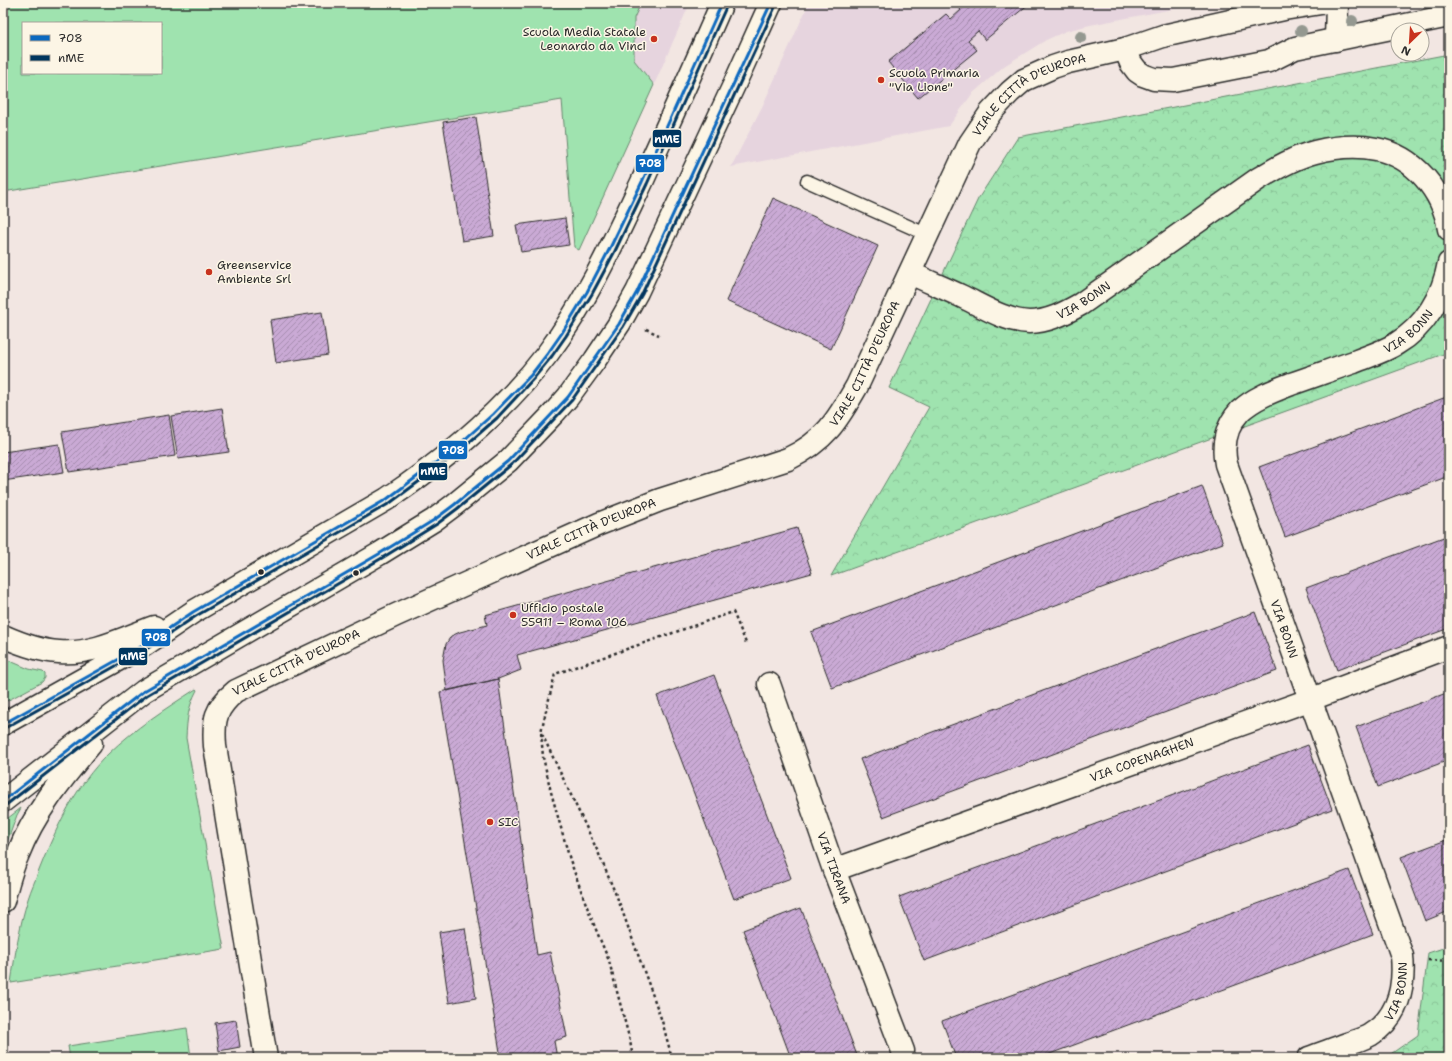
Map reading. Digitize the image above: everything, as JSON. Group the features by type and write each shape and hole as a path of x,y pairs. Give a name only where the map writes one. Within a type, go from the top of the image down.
{"street":[{"path":"3,724 146,644 193,612 387,499 444,459 483,425 524,382 548,353 580,307 628,211 722,3"},
{"path":"3,801 144,691 379,554 434,520 508,461 544,424 568,397 595,360 619,324 637,292 734,86 771,3"},
{"name":"VIALE CITTÀ D'EUROPA","path":"266,1058 215,746 215,717 223,703 236,691 396,615 592,527 660,500 788,459 806,449 826,434 845,407 857,386 970,143 991,112 1024,80 1068,62 1125,49 1163,36 1284,9 1321,3"},
{"path":"1336,40 1337,3"},
{"path":"1125,49 1131,63 1137,71 1154,79 1173,80 1268,61 1295,48 1449,16"},
{"name":"VIA BONN","path":"910,273 1002,315 1020,321 1029,322 1045,320 1081,304 1248,186 1274,170 1306,154 1337,148 1356,147 1376,149 1394,154 1410,164 1425,177 1439,196 1444,207 1449,229"},
{"name":"VIA BONN","path":"1309,1058 1360,1040 1379,1028 1397,1004 1402,986 1402,956 1309,700 1226,464 1224,450 1226,435 1235,417 1249,404 1271,392 1397,344 1424,320 1438,298 1446,277 1449,263"},
{"path":"3,636 48,651 67,653 109,644 193,612"},
{"name":"VIA COPENAGHEN","path":"834,870 1309,700 1449,647"},
{"name":"VIA TIRANA","path":"769,684 834,870 903,1051"},
{"path":"3,901 17,854 33,824 57,786 121,708"}],"lane":[{"path":"807,181 928,235"}],"path":[{"path":"645,329 659,335"},
{"path":"633,1058 609,961 570,860 543,757 541,732 555,674 733,612 746,643"},
{"path":"541,732 598,852 619,902 662,1021 672,1058"},
{"path":"943,1053 944,1058"}],"shaded area":[{"name":"Scuola Media Statale Leonardo da Vinci","path":"641,3 690,3 654,85 634,60 634,18"},
{"name":"Scuola Primaria \"Via Lione\"","path":"809,3 1205,3 1090,25 1066,31 1046,40 1004,66 972,94 949,126 731,167 762,107"}],"green space":[{"path":"3,3 641,3 634,18 634,60 654,85 579,250 574,247 562,100 3,192"},
{"path":"1449,54 1449,352 831,576 929,407 889,388 978,199 1018,137 1407,62 1430,62 1430,58"},
{"path":"3,658 29,669 43,672 45,674 45,678 42,682 3,703"},
{"path":"196,689 197,690 188,713 186,738 224,949 11,983 20,930 29,895 60,823 77,793 97,766 118,745 150,719"},
{"path":"21,808 17,815 3,853 3,822"},
{"path":"1449,946 1449,1058 1385,1058 1418,1035 1428,953"},
{"path":"187,1028 191,1057 70,1058 68,1046"}],"building":[{"path":"958,3 1030,3 985,40 978,31 968,40 977,50 918,98 888,62 946,14 951,19 961,10 956,5"},
{"path":"476,117 494,236 462,241 443,122"},
{"path":"773,198 878,246 831,349 726,301"},
{"path":"565,218 569,245 521,252 516,225"},
{"path":"322,312 328,355 276,363 270,320"},
{"path":"1449,396 1449,476 1285,537 1259,467"},
{"path":"222,408 229,452 178,459 171,416"},
{"path":"169,415 175,456 69,472 62,432"},
{"path":"59,444 64,472 3,481 3,452"},
{"path":"1202,486 1223,543 832,688 811,632"},
{"path":"797,528 812,573 517,655 521,670 498,679 447,691 443,660 446,644 451,636 487,625 485,615"},
{"path":"1449,535 1449,628 1337,670 1306,588"},
{"path":"1255,612 1277,671 883,817 860,759"},
{"path":"714,675 791,878 734,899 657,696"},
{"name":"SIC","path":"498,679 537,955 550,952 567,1037 554,1041 557,1058 501,1058 440,692"},
{"path":"1449,692 1449,760 1378,787 1356,727"},
{"path":"1308,745 1332,809 924,961 899,897"},
{"path":"1449,839 1449,911 1425,921 1401,857"},
{"path":"1349,870 1373,934 1039,1058 956,1058 942,1021"},
{"path":"801,908 858,1058 791,1058 743,930"},
{"path":"465,928 476,998 449,1003 439,932"},
{"path":"236,1020 240,1047 219,1051 215,1023"}],"transit line":[{"name":"708","path":"3,724 146,644 193,612 387,499 453,450 493,414 531,375 548,353 587,292 642,182 722,3"},
{"name":"708","path":"3,801 144,691 379,554 434,520 508,461 568,397 619,324 637,292 771,3"},
{"name":"nME","path":"5,728 148,648 196,616 390,503 456,454 497,418 552,356 592,294 615,251 647,184 727,5"},
{"name":"nME","path":"6,805 147,695 382,558 437,524 512,464 572,400 623,327 642,294 776,5"}],"place":[{"name":"Scuola Media Statale Leonardo da Vinci","path":"654,39"},
{"name":"Scuola Primaria \"Via Lione\"","path":"881,80"},
{"name":"Greenservice Ambiente Srl","path":"209,272"},
{"name":"Ufficio postale 55911 – Roma 106","path":"513,615"},
{"name":"SIC","path":"490,822"}]}
